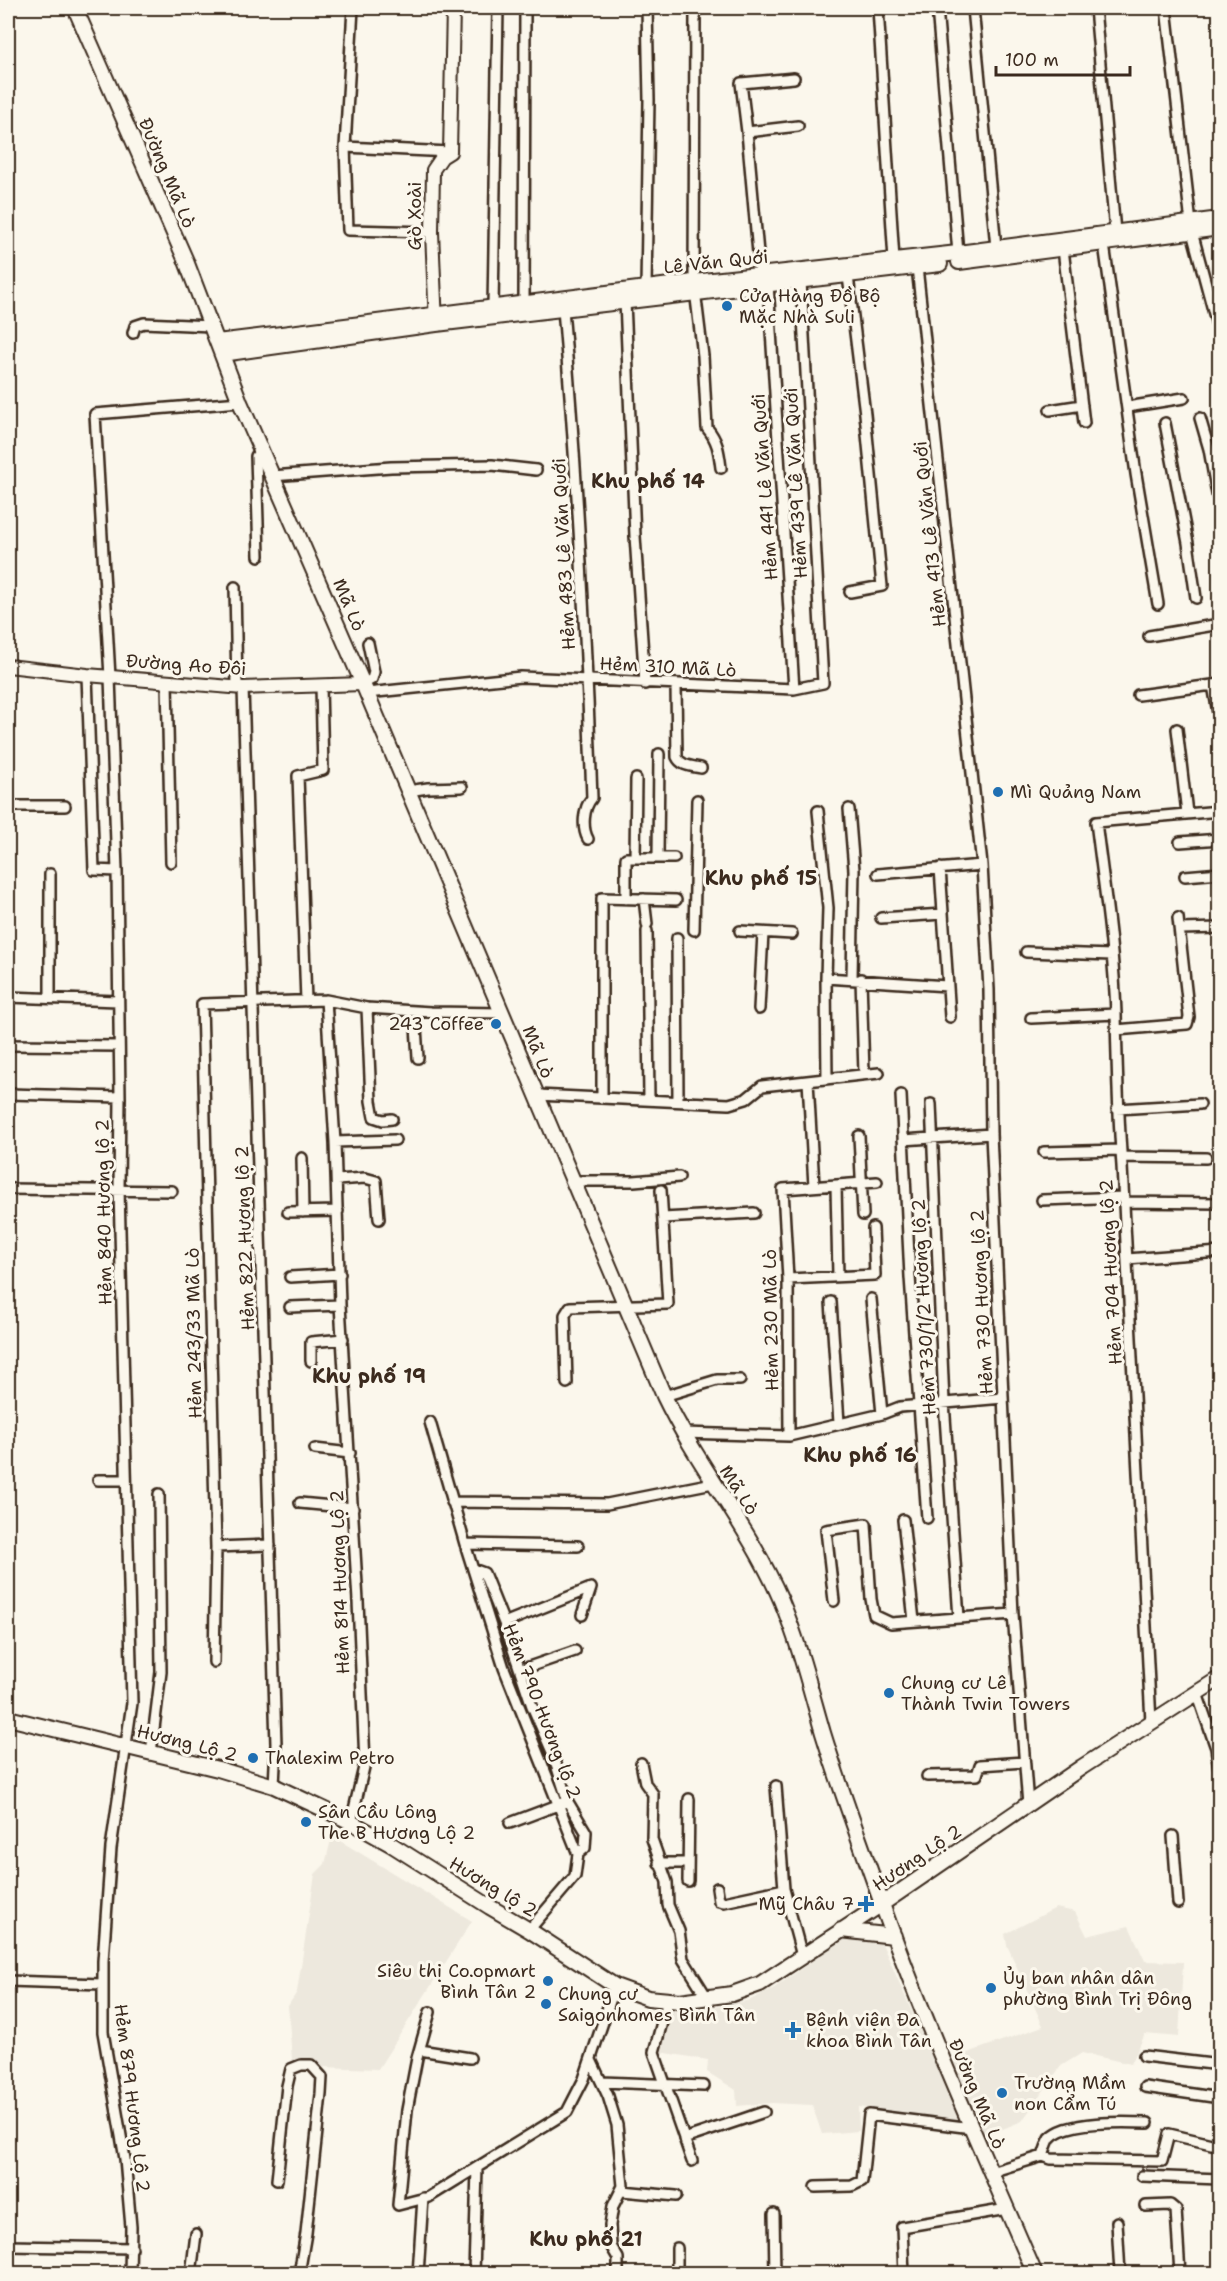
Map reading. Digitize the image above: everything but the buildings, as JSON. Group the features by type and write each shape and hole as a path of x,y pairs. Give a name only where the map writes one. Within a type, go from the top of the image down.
{"main road":[{"name":"Đường Mã Lò","path":"75,8 186,261 220,348"},
{"name":"Lê Văn Quới","path":"220,348 436,319 563,309 625,301 695,287 826,273 894,260 958,253 1063,249 1104,244 1220,219"},
{"name":"Lê Văn Quới","path":"764,279 801,281 826,273 848,276 917,267 1115,232 1191,227 1220,228"},
{"name":"Lê Văn Quới","path":"436,319 493,307 646,288 695,287"},
{"name":"Mã Lò","path":"220,348 240,402 365,688 664,1396 682,1433 759,1554 781,1600 810,1684 831,1757"},
{"name":"Hương Lộ 2","path":"615,1986 648,1998 668,2000 708,1999 732,1994 760,1984 1220,1678"},
{"name":"Hương Lộ 2","path":"8,1718 218,1769 274,1786 351,1822"},
{"name":"Đường Mã Lò","path":"831,1757 894,1936 1035,2274"},
{"name":"Hương lộ 2","path":"351,1822 529,1930 615,1986"},
{"path":"841,1930 894,1936"}],"street":[{"path":"353,8 345,147 348,230 432,232"},
{"path":"345,147 450,152 453,8"},
{"path":"493,307 498,8"},
{"path":"524,304 525,8"},
{"path":"646,288 649,100 647,8"},
{"path":"694,8 695,287 703,356 707,428 715,437 719,448 721,468"},
{"path":"878,8 894,260"},
{"path":"937,8 958,253"},
{"path":"973,8 996,252"},
{"path":"1095,8 1115,232"},
{"path":"1166,8 1191,227 1220,336"},
{"name":"Hẻm 441 Lê Văn Quới","path":"794,78 741,83 764,279 794,689"},
{"path":"747,132 798,126"},
{"name":"Gò Xoài","path":"436,319 432,232 433,171 442,157 450,152"},
{"path":"1104,244 1126,407 1158,604"},
{"path":"1063,249 1084,423"},
{"name":"Hẻm 413 Lê Văn Quới","path":"917,267 976,797"},
{"path":"848,276 865,414 882,586 850,592"},
{"name":"Hẻm 439 Lê Văn Quới","path":"801,281 823,683"},
{"path":"625,301 635,536 645,684"},
{"name":"Hẻm 483 Lê Văn Quới","path":"563,309 573,425 587,680 592,798 587,804 585,816 584,827 588,840"},
{"path":"133,333 135,326 144,323 211,326"},
{"path":"1126,407 1184,398"},
{"name":"Hẻm 840 Hương lộ 2","path":"127,1747 132,1702 118,1190 120,1097 117,871 110,676 95,414 240,402"},
{"path":"1050,410 1082,405"},
{"path":"1200,418 1209,449 1220,511"},
{"path":"1165,423 1196,598"},
{"path":"259,556 256,456 261,449"},
{"path":"272,476 391,467 492,465 536,470"},
{"name":"Hẻm 822 Hương lộ 2","path":"235,587 252,1003 270,1545 276,1744 274,1786"},
{"path":"1149,636 1220,624"},
{"path":"365,688 374,672 368,643"},
{"name":"Đường Ao Đôi","path":"8,666 240,688 321,686 365,688"},
{"path":"87,675 94,870 117,871"},
{"name":"Hẻm 310 Mã Lò","path":"365,688 521,677 794,689 823,683"},
{"path":"167,681 171,862"},
{"path":"676,685 676,757 685,765 700,768"},
{"path":"1138,695 1216,685 1220,724"},
{"path":"306,1001 298,776 323,770 321,686"},
{"path":"1177,729 1187,813 1220,811"},
{"path":"658,858 659,754"},
{"path":"635,858 636,779"},
{"path":"408,791 462,787"},
{"name":"Hẻm 730 Hương lộ 2","path":"976,797 989,990 991,1134 1013,1614 1028,1804"},
{"path":"694,930 697,800"},
{"path":"8,806 65,806"},
{"path":"849,809 854,870 856,979 864,1073"},
{"path":"818,811 828,908 827,1079"},
{"name":"Hẻm 704 Hương lộ 2","path":"1151,1722 1124,1199 1117,1109 1116,1014 1112,955 1096,822 1187,813"},
{"path":"1180,842 1220,839"},
{"path":"626,899 626,858 674,858"},
{"path":"878,874 982,865"},
{"path":"940,868 950,1017"},
{"path":"1185,876 1220,873"},
{"path":"50,874 50,998"},
{"path":"602,1097 602,898 676,900"},
{"path":"644,899 647,927 649,1100"},
{"path":"881,918 943,914"},
{"path":"1116,1030 1187,1024 1190,1017 1178,918"},
{"path":"1180,929 1220,928"},
{"path":"740,931 792,934"},
{"path":"759,1010 762,933"},
{"path":"677,938 678,1101"},
{"path":"1026,952 1112,955"},
{"path":"826,978 947,986"},
{"path":"8,997 118,1001"},
{"path":"252,1003 326,1000 368,1008 503,1013"},
{"name":"Hẻm 814 Hương Lộ 2","path":"326,1000 365,1763 351,1822"},
{"name":"Hẻm 243/33 Mã Lò","path":"214,1662 216,1547 202,1004 252,1003"},
{"path":"368,1008 371,1101 374,1117 383,1120 392,1119"},
{"path":"415,1011 418,1058"},
{"path":"1031,1018 1116,1014"},
{"path":"8,1045 119,1046"},
{"path":"537,1095 729,1104 746,1099 762,1086 879,1073"},
{"path":"808,1081 814,1186"},
{"path":"8,1094 120,1097"},
{"path":"901,1095 910,1277 927,1518"},
{"name":"Hẻm 730/1/2 Hương lộ 2","path":"931,1104 944,1402 959,1618"},
{"path":"1117,1109 1200,1104"},
{"path":"903,1140 991,1134"},
{"path":"859,1136 863,1215"},
{"path":"335,1142 395,1140"},
{"path":"1044,1152 1121,1153 1206,1158"},
{"path":"302,1158 303,1212"},
{"path":"572,1181 634,1181 679,1177"},
{"path":"337,1180 365,1178 376,1181 379,1219"},
{"name":"Hẻm 230 Mã Lò","path":"789,1436 788,1279 783,1189 877,1182"},
{"path":"836,1186 838,1276"},
{"path":"8,1188 172,1191"},
{"path":"567,1383 565,1315 570,1307 668,1304 661,1190"},
{"path":"1042,1200 1124,1199 1217,1203"},
{"path":"288,1212 338,1211"},
{"path":"663,1218 754,1213"},
{"path":"788,1279 875,1275 873,1228"},
{"path":"1127,1259 1220,1252"},
{"path":"290,1277 340,1274"},
{"path":"871,1299 882,1414"},
{"path":"831,1302 839,1423"},
{"path":"290,1307 340,1305"},
{"path":"311,1361 311,1342 343,1339"},
{"path":"664,1396 717,1380 740,1380"},
{"path":"682,1433 789,1436 882,1414 900,1407 1004,1398"},
{"name":"Hẻm 790 Hương lộ 2","path":"430,1422 452,1502 504,1668 564,1803 578,1854"},
{"path":"315,1449 350,1453"},
{"path":"98,1480 126,1479"},
{"path":"452,1502 607,1504 713,1483"},
{"path":"151,1754 161,1672 159,1494"},
{"path":"300,1503 353,1508"},
{"path":"903,1520 914,1621"},
{"path":"834,1601 826,1530 866,1524 874,1615 891,1623 1013,1614"},
{"path":"465,1544 578,1546"},
{"path":"216,1547 270,1545"},
{"path":"473,1569 484,1573 504,1623 532,1706 552,1752 564,1803 586,1832 585,1848 578,1854 575,1876 529,1930"},
{"path":"504,1623 591,1588 582,1615"},
{"path":"520,1670 575,1651"},
{"path":"1197,1693 1216,1748 1220,1776"},
{"name":"Hẻm 879 Hương Lộ 2","path":"127,1747 111,1848 102,1984 103,2032 125,2159 132,2248 130,2274"},
{"path":"927,1776 977,1775 980,1765 1024,1762"},
{"path":"641,1763 645,1783 653,1794 652,1839 667,1882 668,1905 679,1931 683,1959 708,1999"},
{"path":"776,1786 784,1888 802,1956"},
{"path":"688,1881 689,1799"},
{"path":"510,1823 564,1803"},
{"path":"1173,1836 1178,1903"},
{"path":"659,1863 688,1863"},
{"path":"717,1888 718,1901 724,1902 784,1888"},
{"path":"8,1981 102,1984"},
{"path":"430,2012 407,2110 398,2205 423,2198 477,2168 567,2112 584,2079 615,1986"},
{"path":"668,2000 654,2052 692,2160"},
{"path":"1145,2087 1219,2098 1220,2047"},
{"path":"420,2050 471,2058"},
{"path":"1144,2056 1219,2065"},
{"path":"591,2060 602,2082 617,2125 622,2191 613,2206 610,2225 611,2246 618,2258 618,2274"},
{"path":"277,2180 287,2086 291,2069 301,2065 311,2065 322,2077 306,2232 299,2274"},
{"path":"602,2082 704,2086"},
{"path":"684,2139 764,2112"},
{"path":"815,2187 852,2186 864,2179 869,2115 972,2127"},
{"path":"1043,2156 1049,2139 1065,2128 1124,2122 1148,2123"},
{"path":"1163,2176 1162,2161 1169,2134 1220,2146"},
{"path":"991,2172 1043,2156 1051,2159 1162,2161"},
{"path":"474,2274 477,2168"},
{"path":"1142,2176 1220,2179"},
{"path":"622,2191 676,2196"},
{"path":"418,2274 423,2198"},
{"path":"1146,2206 1170,2205 1176,2210 1180,2274"},
{"path":"904,2274 902,2227 1007,2209"},
{"path":"774,2214 775,2274"},
{"path":"1117,2222 1120,2274"},
{"path":"191,2274 196,2234"},
{"path":"8,2246 132,2248"},
{"path":"677,2248 677,2274"}],"shaded area":[{"path":"332,1836 472,1921 378,2069 321,2067 319,2062 292,2060 288,2006 297,1992 315,1874 325,1864"},
{"path":"1056,1908 1075,1912 1087,1936 1129,1926 1145,1961 1183,1962 1179,2037 1145,2034 1131,2064 1082,2053 1061,2066 1022,2121 981,2138 948,2060 1043,2026 1007,1945 1005,1934"},
{"name":"Bệnh viện Đa khoa Bình Tân","path":"848,1936 880,1939 960,2121 858,2107 859,2131 822,2134 812,2105 772,2103 737,2106 736,2090 707,2072 708,2060 660,2052 672,2008 697,2009 750,2000 774,1988"}],"place":[{"name":"Cửa Hàng Đồ Bộ Mặc Nhà Suli","path":"727,306"},
{"name":"Mì Quảng Nam","path":"998,792"},
{"name":"243 Coffee","path":"496,1024"},
{"name":"Chung cư Lê Thành Twin Towers","path":"889,1693"},
{"name":"Thalexim Petro","path":"253,1758"},
{"name":"Sân Cầu Lông The B Hương Lộ 2","path":"306,1822"},
{"name":"Mỹ Châu 7","path":"866,1904"},
{"name":"Siêu thị Co.opmart Bình Tân 2","path":"548,1981"},
{"name":"Ủy ban nhân dân phường Bình Trị Đông","path":"991,1988"},
{"name":"Chung cư Saigonhomes Bình Tân","path":"546,2004"},
{"name":"Bệnh viện Đa khoa Bình Tân","path":"793,2030"},
{"name":"Trường Mầm non Cẩm Tú","path":"1002,2093"}],"district":[{"name":"Khu phố 14","path":"648,481"},
{"name":"Khu phố 15","path":"761,878"},
{"name":"Khu phố 19","path":"369,1376"},
{"name":"Khu phố 16","path":"860,1455"},
{"name":"Khu phố 21","path":"586,2239"}]}
